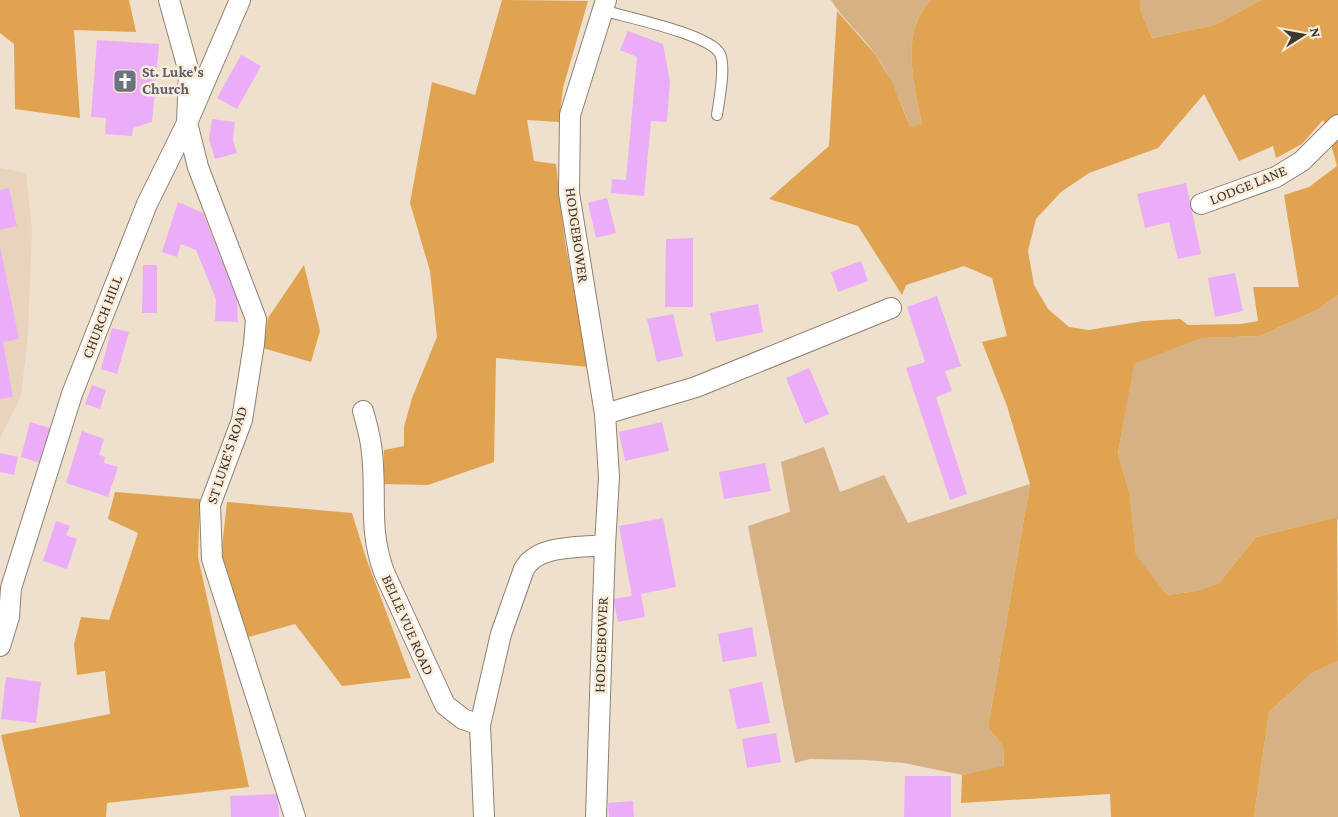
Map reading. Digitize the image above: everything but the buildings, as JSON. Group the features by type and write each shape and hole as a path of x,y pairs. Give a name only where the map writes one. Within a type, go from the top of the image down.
{"street":[{"path":"169,0 189,72 187,123"},
{"name":"CHURCH HILL","path":"0,646 8,617 12,588 72,394 147,204 187,123 240,0"},
{"name":"HODGEBOWER","path":"596,817 604,545 609,477 605,414 569,193 570,115 604,5"},
{"name":"ST LUKE'S ROAD","path":"187,123 198,167 256,319 242,420 210,505 212,559 295,817"},
{"name":"LODGE LANE","path":"1201,204 1276,177 1302,161 1338,125"},
{"path":"605,414 696,387 891,308"},
{"name":"BELLE VUE ROAD","path":"363,411 372,453 373,532 376,551 445,705 463,719 480,725"},
{"path":"484,817 480,725 501,634 520,578 528,561 547,552 604,545"}],"lane":[{"path":"604,5 697,37 716,48 721,55 722,68 717,115"}],"shaded area":[{"path":"0,0 129,0 136,32 74,30 80,118 15,109 14,44 0,33"},
{"path":"502,0 588,1 563,88 559,122 527,120 534,161 556,164 565,242 589,367 496,358 494,462 428,485 383,484 384,450 404,446 404,427 412,398 437,337 430,271 410,203 432,82 475,95"},
{"path":"831,0 931,0 921,13 915,27 912,43 913,76 922,124 910,128 886,71 870,47"},
{"path":"931,0 1140,0 1140,9 1152,38 1215,25 1261,0 1338,0 1338,116 1326,127 1323,120 1302,144 1276,158 1273,146 1239,161 1204,94 1158,148 1089,173 1061,192 1036,219 1028,251 1034,285 1048,309 1069,327 1089,330 1144,321 1180,319 1188,325 1241,324 1258,321 1253,287 1299,287 1284,195 1309,187 1337,166 1330,141 1338,135 1338,295 1319,309 1260,336 1202,338 1134,364 1118,453 1130,496 1136,555 1167,595 1196,591 1219,583 1256,537 1337,517 1338,661 1312,673 1269,712 1254,817 1111,817 1110,794 961,803 962,775 1004,766 1003,746 988,727 1030,484 1007,406 982,342 1007,336 992,278 964,266 906,285 902,295 858,226 769,199 829,146 837,11 875,54 893,84 910,127 922,124 913,76 912,43 915,27 921,13"},
{"path":"1140,0 1261,0 1215,25 1152,38 1140,9"},
{"path":"0,168 26,173 32,230 28,334 21,396 0,438"},
{"path":"304,265 320,331 311,362 263,348 268,318"},
{"path":"1338,295 1338,521 1337,517 1256,537 1219,583 1196,591 1167,595 1136,556 1130,496 1118,454 1133,364 1202,338 1260,336 1319,309"},
{"path":"824,447 840,492 884,475 908,523 1030,484 988,727 1003,746 1004,767 962,775 904,763 865,760 810,759 795,763 748,526 790,512 781,462"},
{"path":"115,492 200,499 198,557 249,787 107,803 106,817 20,817 1,735 110,714 105,671 77,675 74,644 81,617 109,620 138,533 108,519"},
{"path":"227,502 352,513 366,558 411,678 342,686 295,624 245,638 221,556"},
{"path":"1338,661 1338,817 1254,817 1269,712 1312,673"}],"place":[{"name":"St. Luke's Church","path":"125,81"}]}
